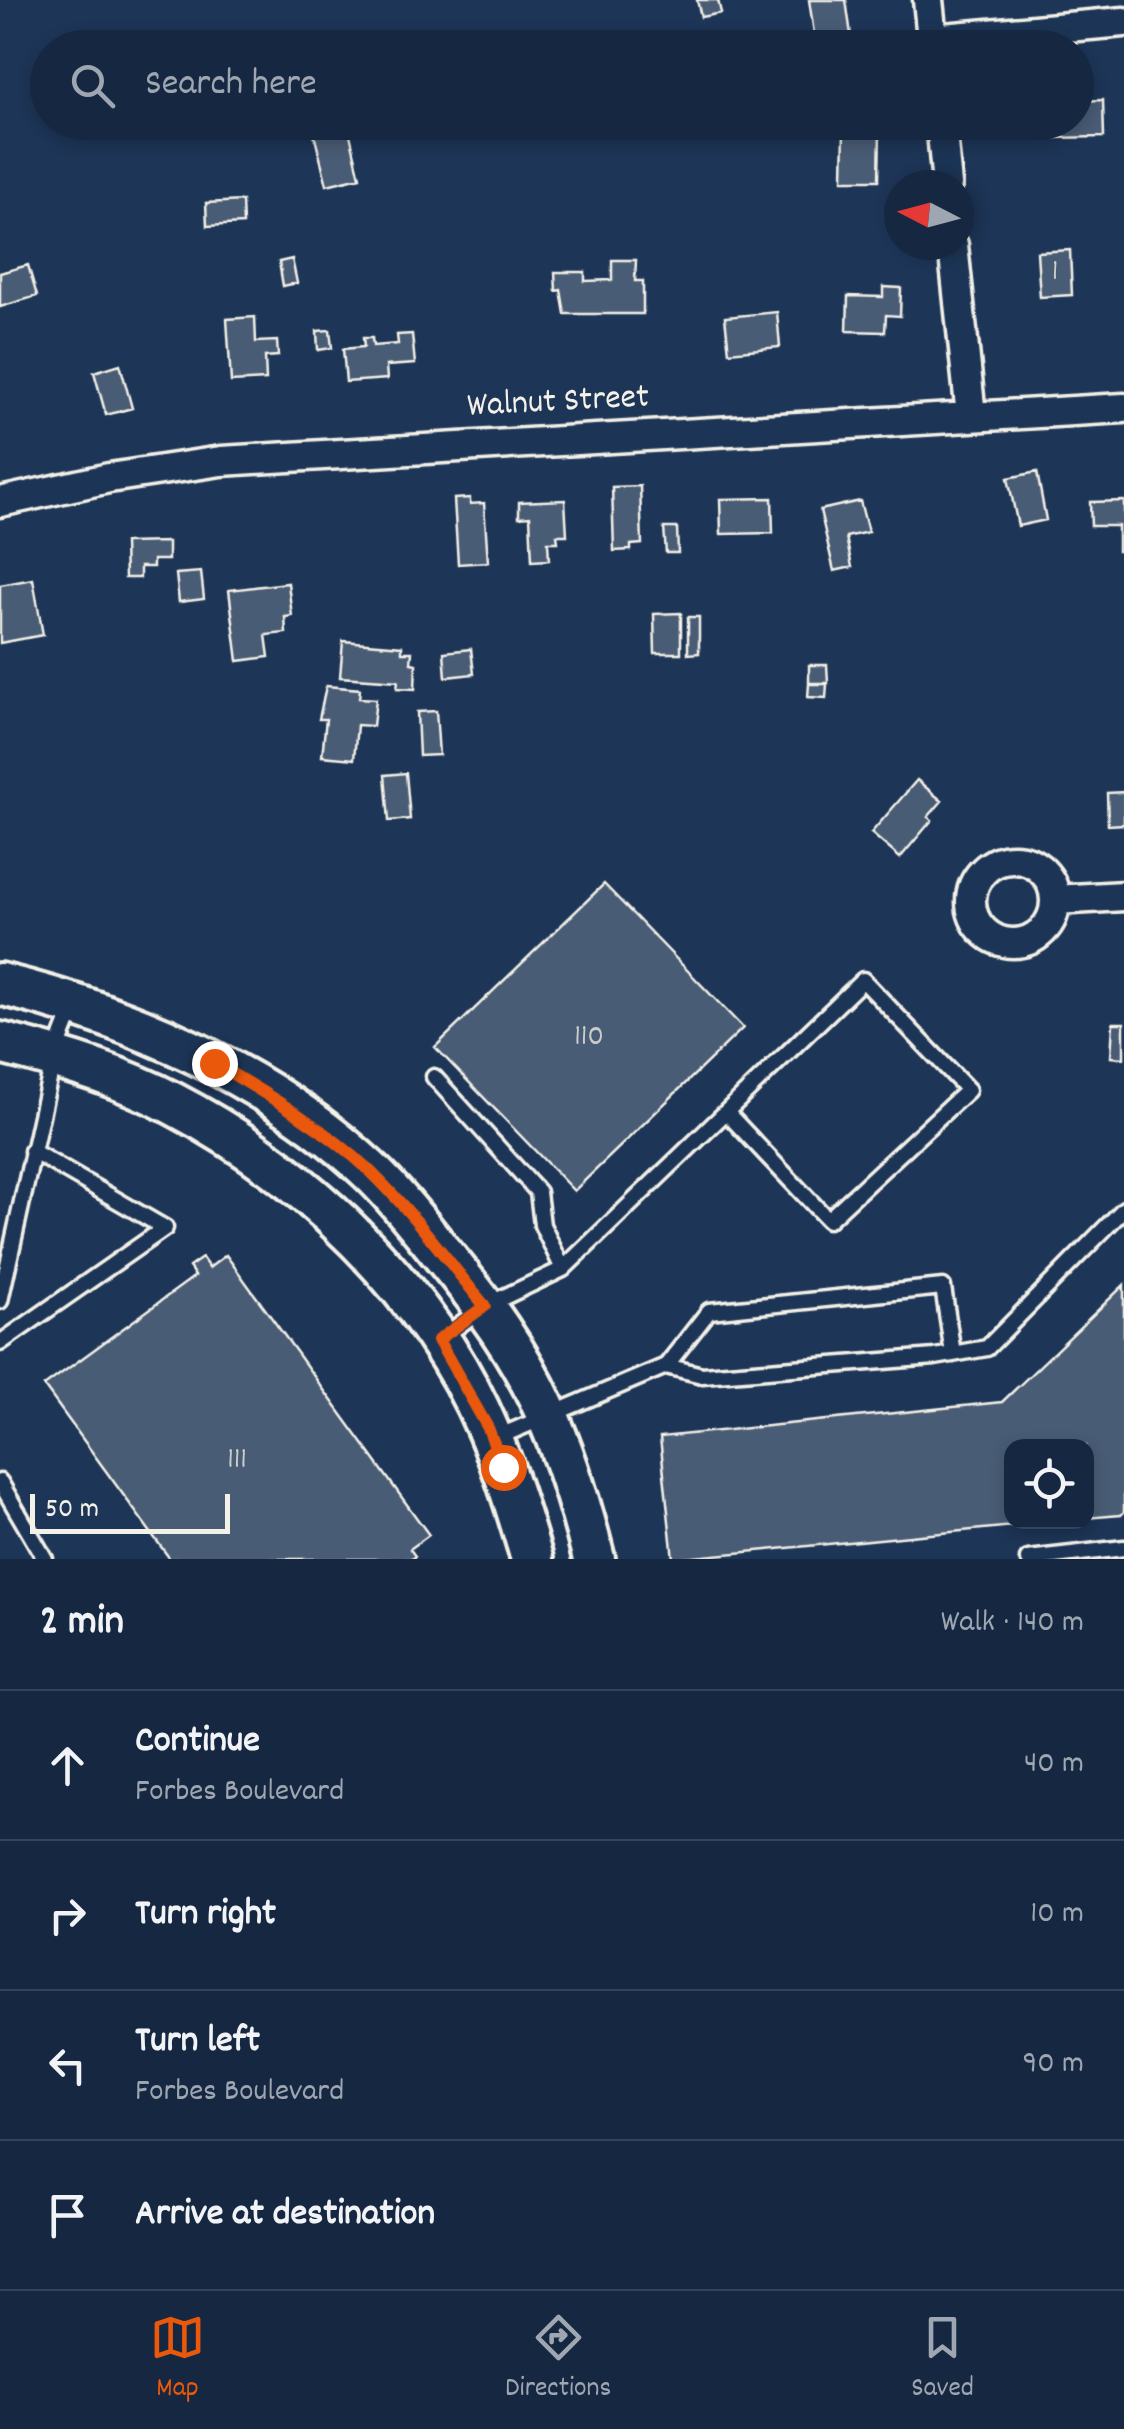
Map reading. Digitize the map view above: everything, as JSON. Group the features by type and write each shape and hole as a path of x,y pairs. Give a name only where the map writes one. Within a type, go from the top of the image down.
{"street":[{"path":"928,0 931,30"},
{"path":"1051,30 1124,22"},
{"path":"943,140 946,170"},
{"path":"955,260 971,416"},
{"name":"Walnut Street","path":"0,502 109,478 220,462 1124,408"},
{"path":"1055,900 1124,896"},
{"path":"0,984 132,1025 214,1063 344,1148 402,1204 485,1306 518,1358 566,1461 594,1559"},
{"path":"0,1043 54,1057 170,1102 284,1177 376,1260 438,1340 492,1439 532,1559"}],"lane":[{"path":"438,1340 485,1306 563,1269 863,980 968,1090 828,1220 727,1113"},
{"path":"0,1301 54,1057 74,1005"},
{"path":"434,1077 538,1192 542,1224 563,1269"},
{"path":"0,1343 165,1228 32,1151"},
{"path":"666,1366 702,1376 987,1348 1124,1208"},
{"path":"492,1439 666,1366 709,1311 944,1288 953,1354"},
{"path":"0,1482 45,1559"},
{"path":"1028,1559 1124,1548"}],"building":[{"path":"697,0 718,0 721,13 701,17"},
{"path":"809,0 846,0 850,30 814,30"},
{"path":"1094,100 1103,100 1104,137 1094,137"},
{"path":"316,140 351,140 360,177 327,185"},
{"path":"844,140 880,140 879,180 843,180"},
{"path":"242,201 243,224 207,226 206,203"},
{"path":"1070,250 1072,295 1040,297 1037,252"},
{"path":"292,259 297,283 283,286 279,262"},
{"path":"612,260 636,260 635,281 643,281 643,314 565,314 561,290 556,291 555,272 585,272 585,281 612,280"},
{"path":"28,265 37,296 0,307 0,273"},
{"path":"883,287 901,288 900,316 886,315 885,332 847,331 848,296 883,297"},
{"path":"777,312 780,347 729,352 725,317"},
{"path":"255,317 256,342 277,341 278,356 265,357 266,380 231,382 227,319"},
{"path":"330,330 332,348 318,350 317,331"},
{"path":"412,334 415,364 386,366 387,379 346,382 343,349 364,347 363,338 372,338 373,346 398,344 397,335"},
{"path":"120,364 132,408 106,415 94,372"},
{"path":"1037,472 1046,520 1018,526 1008,478"},
{"path":"640,486 642,544 631,545 631,550 614,551 612,487"},
{"path":"470,498 470,504 484,503 488,562 458,564 454,499"},
{"path":"772,498 773,533 721,534 720,499"},
{"path":"565,500 567,535 557,535 558,542 548,542 549,560 532,561 530,516 519,517 519,502"},
{"path":"860,501 868,532 846,537 852,567 834,571 820,510"},
{"path":"1124,501 1124,551 1118,551 1118,526 1091,526 1090,502"},
{"path":"664,528 677,528 678,553 666,553"},
{"path":"168,542 168,560 153,560 153,567 140,567 140,578 125,578 124,543"},
{"path":"201,572 204,599 179,602 176,574"},
{"path":"33,579 43,635 0,643 0,585"},
{"path":"288,583 292,616 285,617 286,633 266,635 269,657 238,661 229,590"},
{"path":"681,613 681,653 655,653 654,614"},
{"path":"688,617 699,617 699,653 688,654"},
{"path":"343,641 402,646 402,652 412,652 411,663 416,664 415,689 397,688 398,681 340,677"},
{"path":"471,649 474,674 446,677 444,652"},
{"path":"809,665 827,665 828,683 809,683"},
{"path":"809,684 827,684 826,698 808,697"},
{"path":"326,686 360,689 359,698 376,699 373,726 357,725 354,759 322,756 326,719 319,719"},
{"path":"436,711 439,755 419,756 417,712"},
{"path":"406,773 410,819 389,821 385,775"},
{"path":"917,780 942,801 928,817 932,820 900,858 871,833"},
{"path":"1124,792 1124,824 1108,825 1107,793"},
{"path":"604,884 743,1028 574,1191 435,1047"},
{"path":"1113,1023 1124,1023 1124,1058 1111,1057"},
{"path":"226,1255 429,1535 410,1549 415,1556 412,1559 170,1559 44,1386 195,1276 189,1267 202,1258 209,1268"},
{"path":"1124,1285 1121,1515 1094,1517 1094,1439 1004,1439 1004,1527 673,1559 660,1437 1002,1402"}],"route":[{"path":"214,1063 276,1100 370,1171 485,1306 438,1340 488,1428 503,1467"}]}
